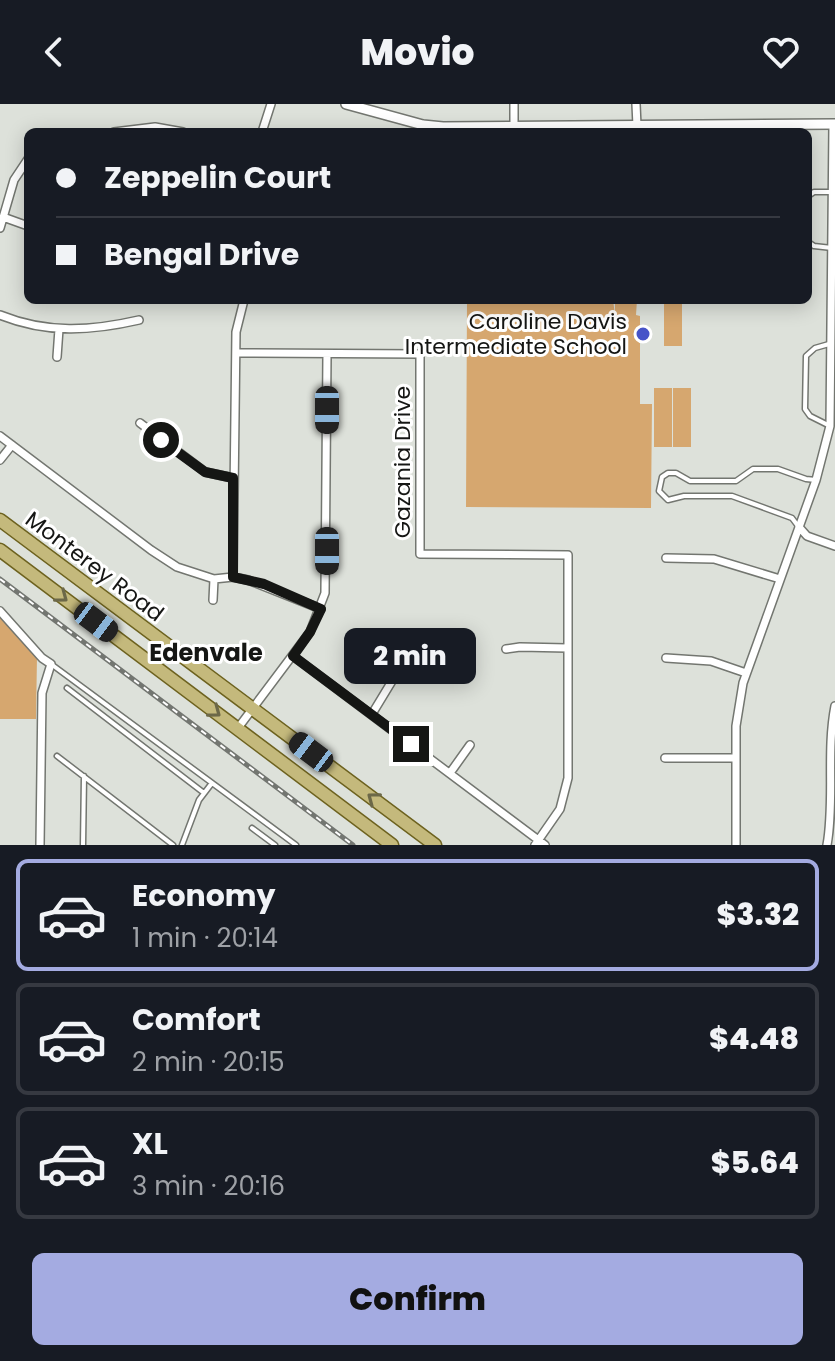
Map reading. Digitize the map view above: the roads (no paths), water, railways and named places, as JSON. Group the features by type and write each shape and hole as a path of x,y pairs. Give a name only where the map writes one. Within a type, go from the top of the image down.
{"main road":[{"name":"Monterey Road","path":"0,520 435,845"},
{"name":"Monterey Road","path":"0,550 392,845"}],"street":[{"path":"263,128 271,104"},
{"path":"346,104 422,128 676,128"},
{"path":"514,104 514,128"},
{"path":"636,104 637,126"},
{"path":"724,128 834,124 830,426 816,480 746,673 737,714 736,845"},
{"path":"0,228 14,180 24,165"},
{"path":"3,217 24,225"},
{"path":"233,577 236,332 243,304"},
{"path":"0,315 16,322 59,329 101,328 139,320"},
{"path":"57,357 59,329"},
{"name":"Gazania Drive","path":"236,353 420,354 420,554 568,555 568,778 560,809 540,843"},
{"path":"238,728 310,632 321,609 327,579 327,354"},
{"path":"140,423 205,472 233,478"},
{"path":"0,436 177,567 214,579 233,577 264,584 321,609"},
{"path":"0,460 12,445"},
{"path":"799,527 807,536 835,546"},
{"path":"666,558 714,559 780,579"},
{"path":"213,600 214,579"},
{"path":"0,611 51,664 42,693 40,845"},
{"path":"506,649 567,648"},
{"path":"372,714 409,653"},
{"path":"293,656 540,843"},
{"path":"666,658 711,661 746,673"},
{"path":"827,845 831,826 831,725 835,706"},
{"path":"450,773 470,745"},
{"path":"665,758 736,758"}],"lane":[{"path":"812,193 832,192"},
{"path":"812,245 832,248"},
{"path":"830,426 810,416 805,409 805,362 815,348 831,344"},
{"path":"799,527 792,518 732,496 684,496 668,500 659,491 659,483 668,473 676,473 690,481 736,481 753,469 778,469 816,480"},
{"path":"51,664 296,845"},
{"path":"67,688 204,793"},
{"path":"57,756 173,845"},
{"path":"83,845 84,776"},
{"path":"182,845 194,812 212,782"},
{"path":"252,828 275,845"}],"railway":[{"path":"0,579 353,845"}],"place":[{"name":"Caroline Davis Intermediate School","path":"643,334"}],"district":[{"name":"Edenvale","path":"206,653"}]}
